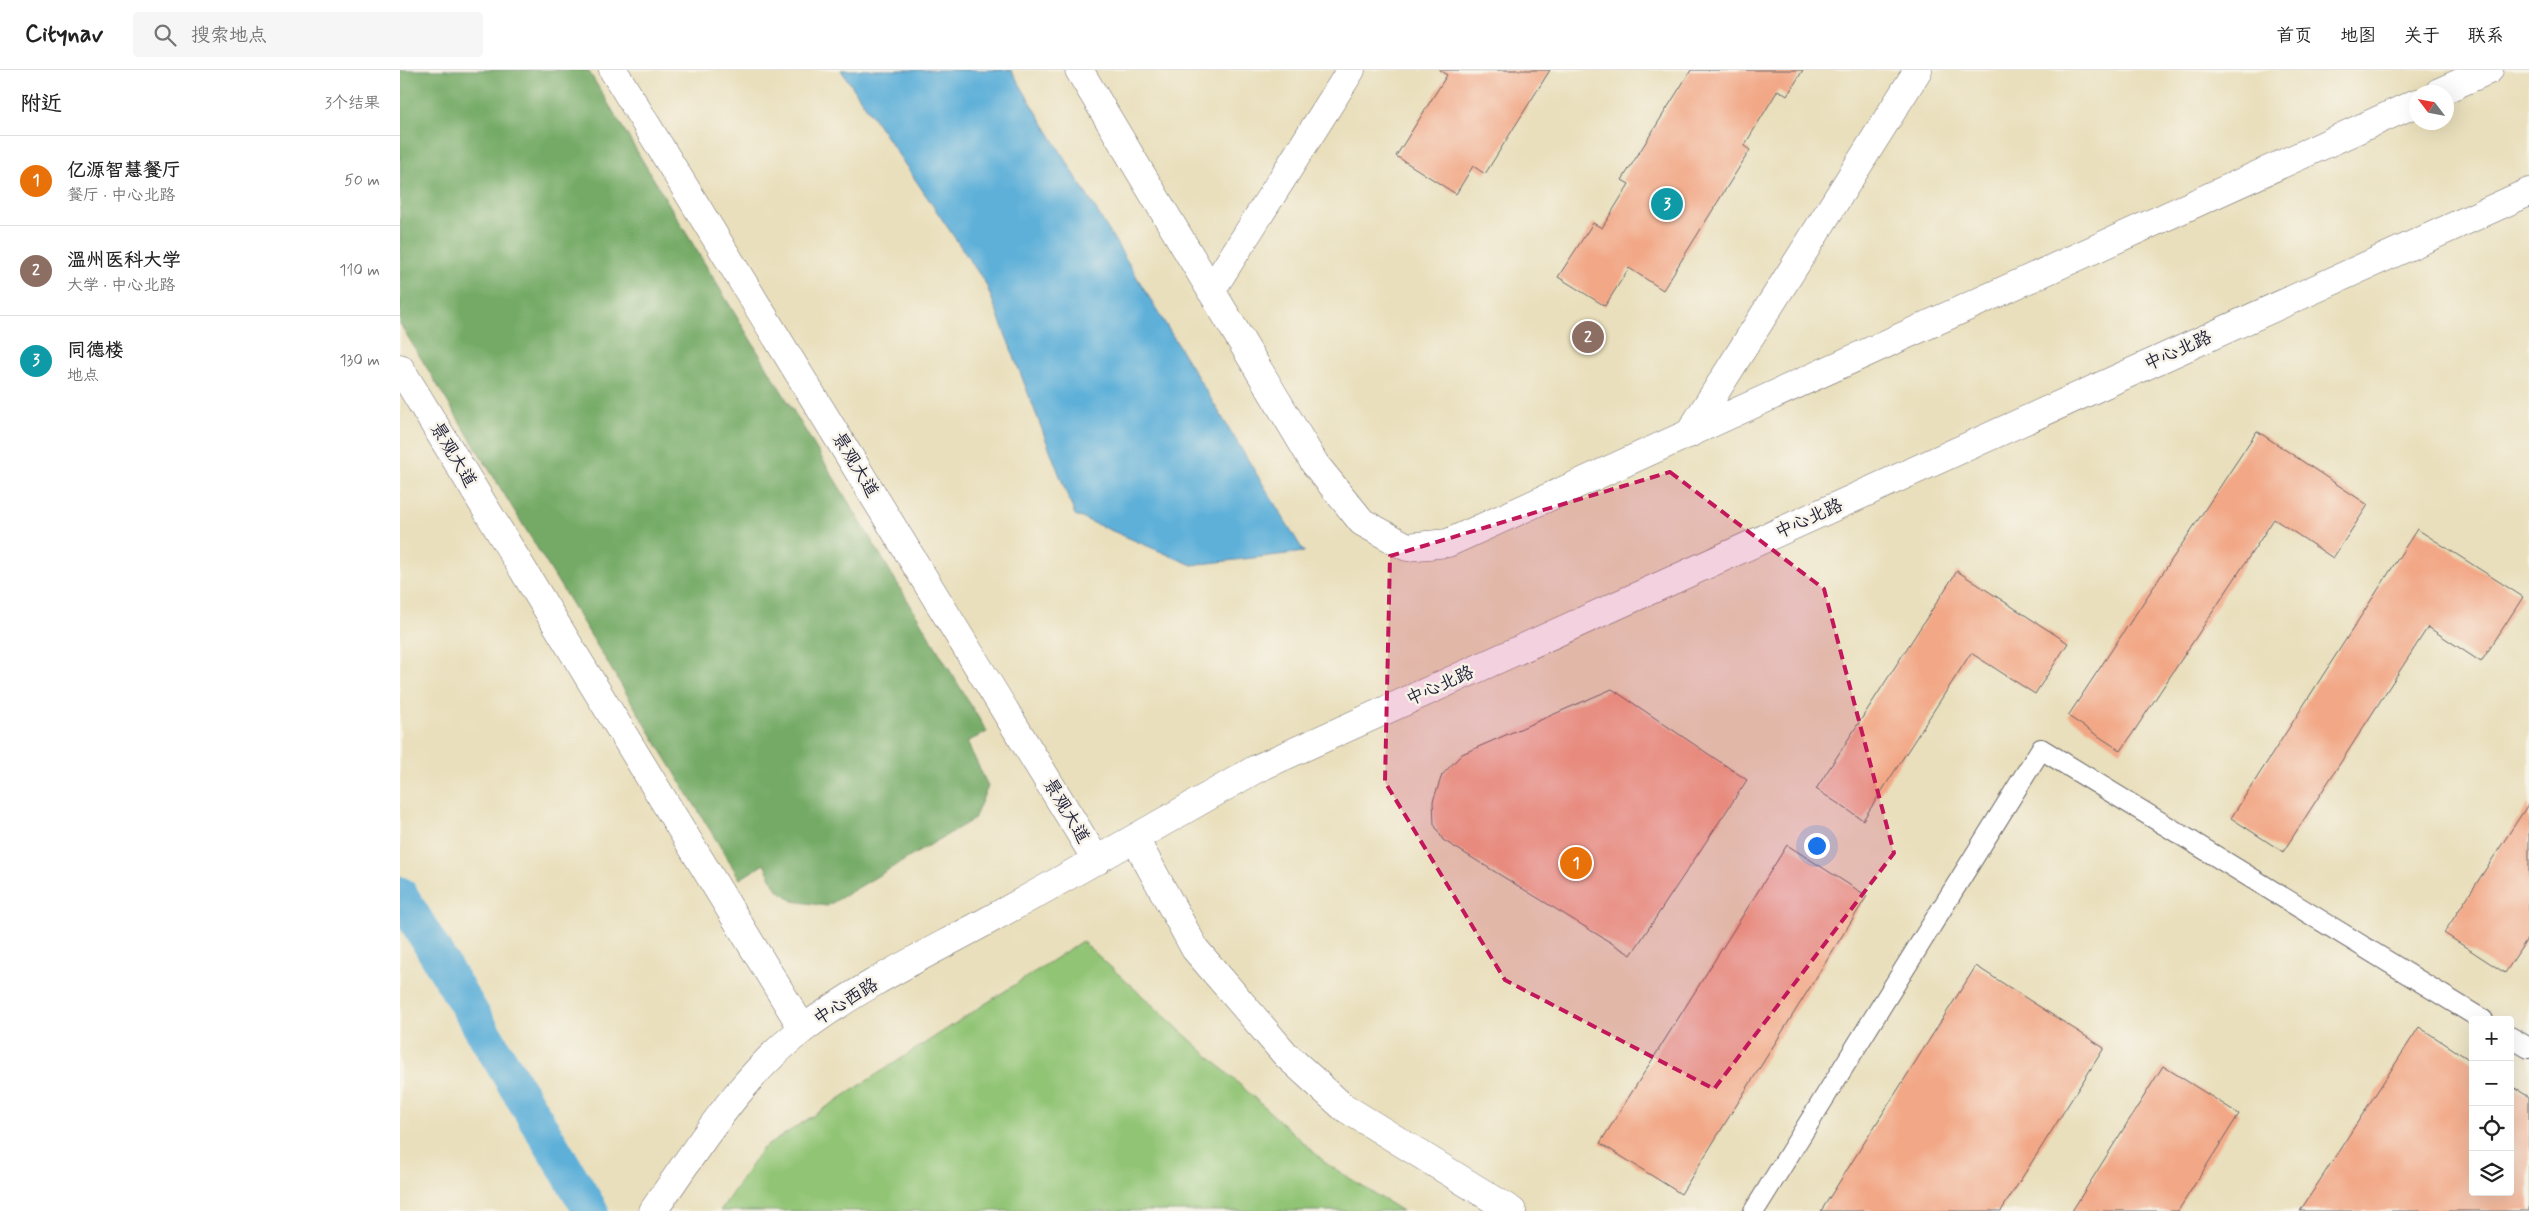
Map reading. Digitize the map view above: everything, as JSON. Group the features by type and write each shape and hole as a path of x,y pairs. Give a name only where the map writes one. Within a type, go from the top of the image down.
{"main road":[{"name":"景观大道","path":"613,70 1097,861"},
{"path":"1079,70 1315,464 1362,522 1407,547 1448,544 2409,106"},
{"path":"1211,291 1350,70"},
{"path":"1690,434 1918,70"},
{"path":"2454,85 2489,70"},
{"name":"中心北路","path":"1097,861 1256,769 2529,192"},
{"name":"景观大道","path":"400,368 802,1030"},
{"path":"1135,839 1195,949 1286,1055 1342,1106 1512,1211"},
{"name":"中心西路","path":"654,1211 730,1102 767,1062 802,1030 861,990 1097,861"}],"lane":[{"path":"1754,1211 2041,749 2475,1016"},
{"path":"2514,1039 2529,1048"}],"highlighted area":[{"path":"1670,472 1824,589 1894,853 1714,1089 1505,980 1385,782 1390,556"}],"green space":[{"path":"400,70 588,70 987,732 967,742 988,786 974,819 827,906 793,901 776,888 764,864 740,879 400,324"},
{"path":"1082,941 1327,1164 1402,1211 720,1211 762,1149"}],"water":[{"path":"841,70 1011,70 1304,552 1192,565 1075,515 986,284"}],"building":[{"path":"1439,70 1550,70 1485,174 1473,166 1456,194 1396,156 1447,75"},
{"path":"1691,70 1803,70 1787,96 1778,90 1744,146 1750,150 1663,290 1629,268 1605,306 1558,277 1593,223 1602,228 1629,184 1622,180"},
{"path":"2257,431 2368,505 2333,558 2274,519 2121,751 2068,716"},
{"path":"2417,529 2523,597 2481,662 2428,627 2283,852 2231,818"},
{"path":"1957,571 2068,643 2035,694 1971,653 1863,820 1816,789"},
{"path":"1612,689 1747,780 1631,955 1443,840 1434,824 1433,801 1442,775 1462,754"},
{"path":"2529,803 2529,936 2505,973 2444,933"},
{"path":"1787,845 1867,896 1681,1194 1600,1143"},
{"path":"1976,966 2104,1048 2001,1211 1821,1211"},
{"path":"2419,1027 2469,1059 2469,1196 2514,1196 2514,1088 2529,1097 2529,1211 2300,1211"},
{"path":"2163,1066 2239,1114 2178,1211 2072,1211"}],"waterway":[{"path":"400,894 591,1211"}],"place":[{"name":"同德楼","path":"1667,204"},
{"name":"温州医科大学","path":"1588,337"},
{"name":"亿源智慧餐厅","path":"1576,863"}]}
